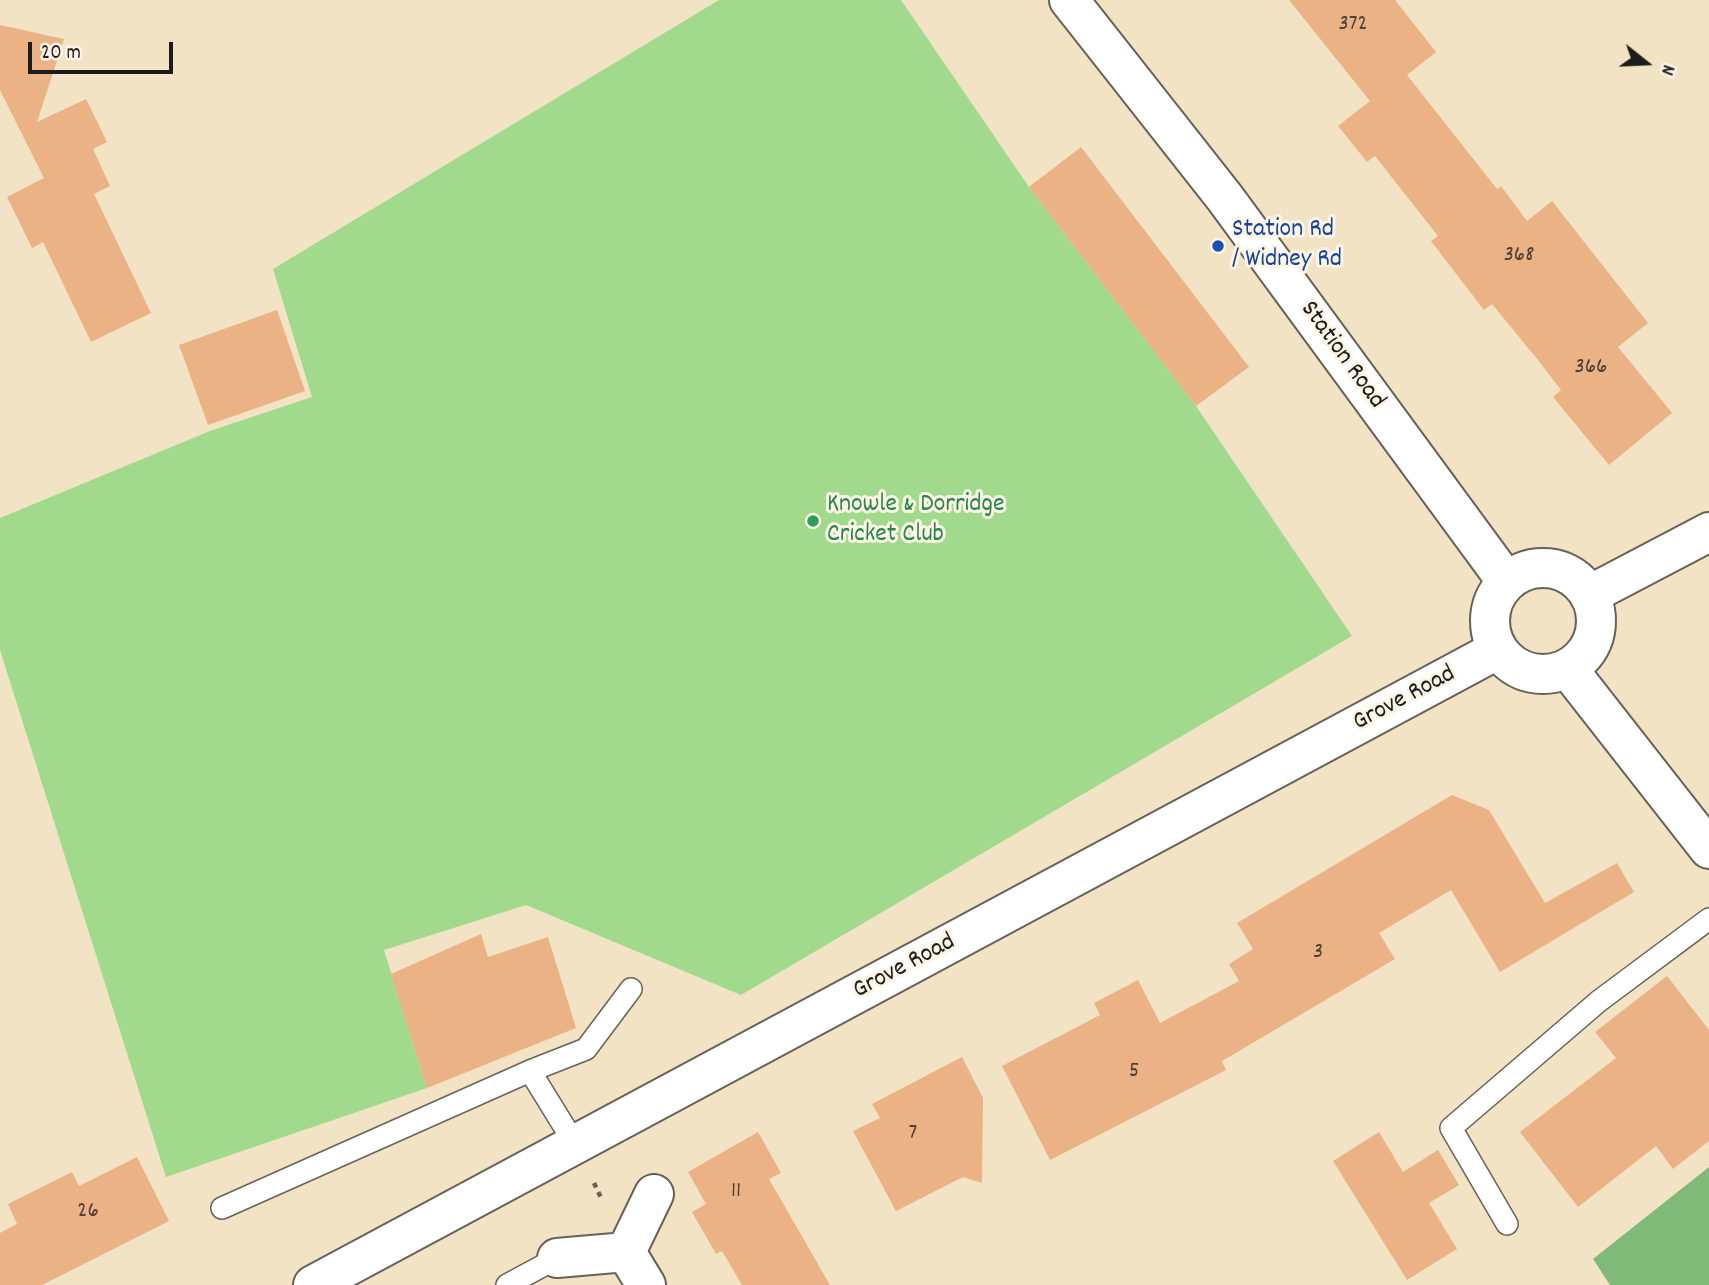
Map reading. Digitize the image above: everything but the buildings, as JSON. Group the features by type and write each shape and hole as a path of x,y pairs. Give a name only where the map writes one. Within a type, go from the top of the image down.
{"street":[{"name":"Station Road","path":"1069,0 1225,198 1507,582"},
{"path":"1589,595 1709,532"},
{"path":"1536,568 1566,573 1580,582 1589,595 1596,615 1594,637 1584,655 1568,669 1534,675 1513,666 1497,650 1491,636 1491,607 1507,582 1536,568"},
{"name":"Grove Road","path":"313,1285 1497,650"},
{"path":"1568,669 1709,849"},
{"path":"626,1252 653,1195"},
{"path":"557,1258 626,1252"},
{"path":"626,1252 646,1285"}],"lane":[{"path":"1507,1224 1451,1128 1599,1001 1709,919"},
{"path":"222,1208 586,1049 631,989"},
{"path":"530,1072 575,1144"},
{"path":"508,1285 557,1258"}],"green space":[{"name":"Knowle & Dorridge Cricket Club","path":"719,0 901,0 1029,187 1196,406 1352,636 741,995 526,905 384,950 427,1088 166,1177 0,650 0,518 210,431 312,397 273,269"},
{"path":"1709,1167 1709,1285 1610,1285 1593,1259"}],"place":[{"name":"Station Rd / Widney Rd","path":"1218,246"},
{"name":"Knowle & Dorridge Cricket Club","path":"813,521"}]}
